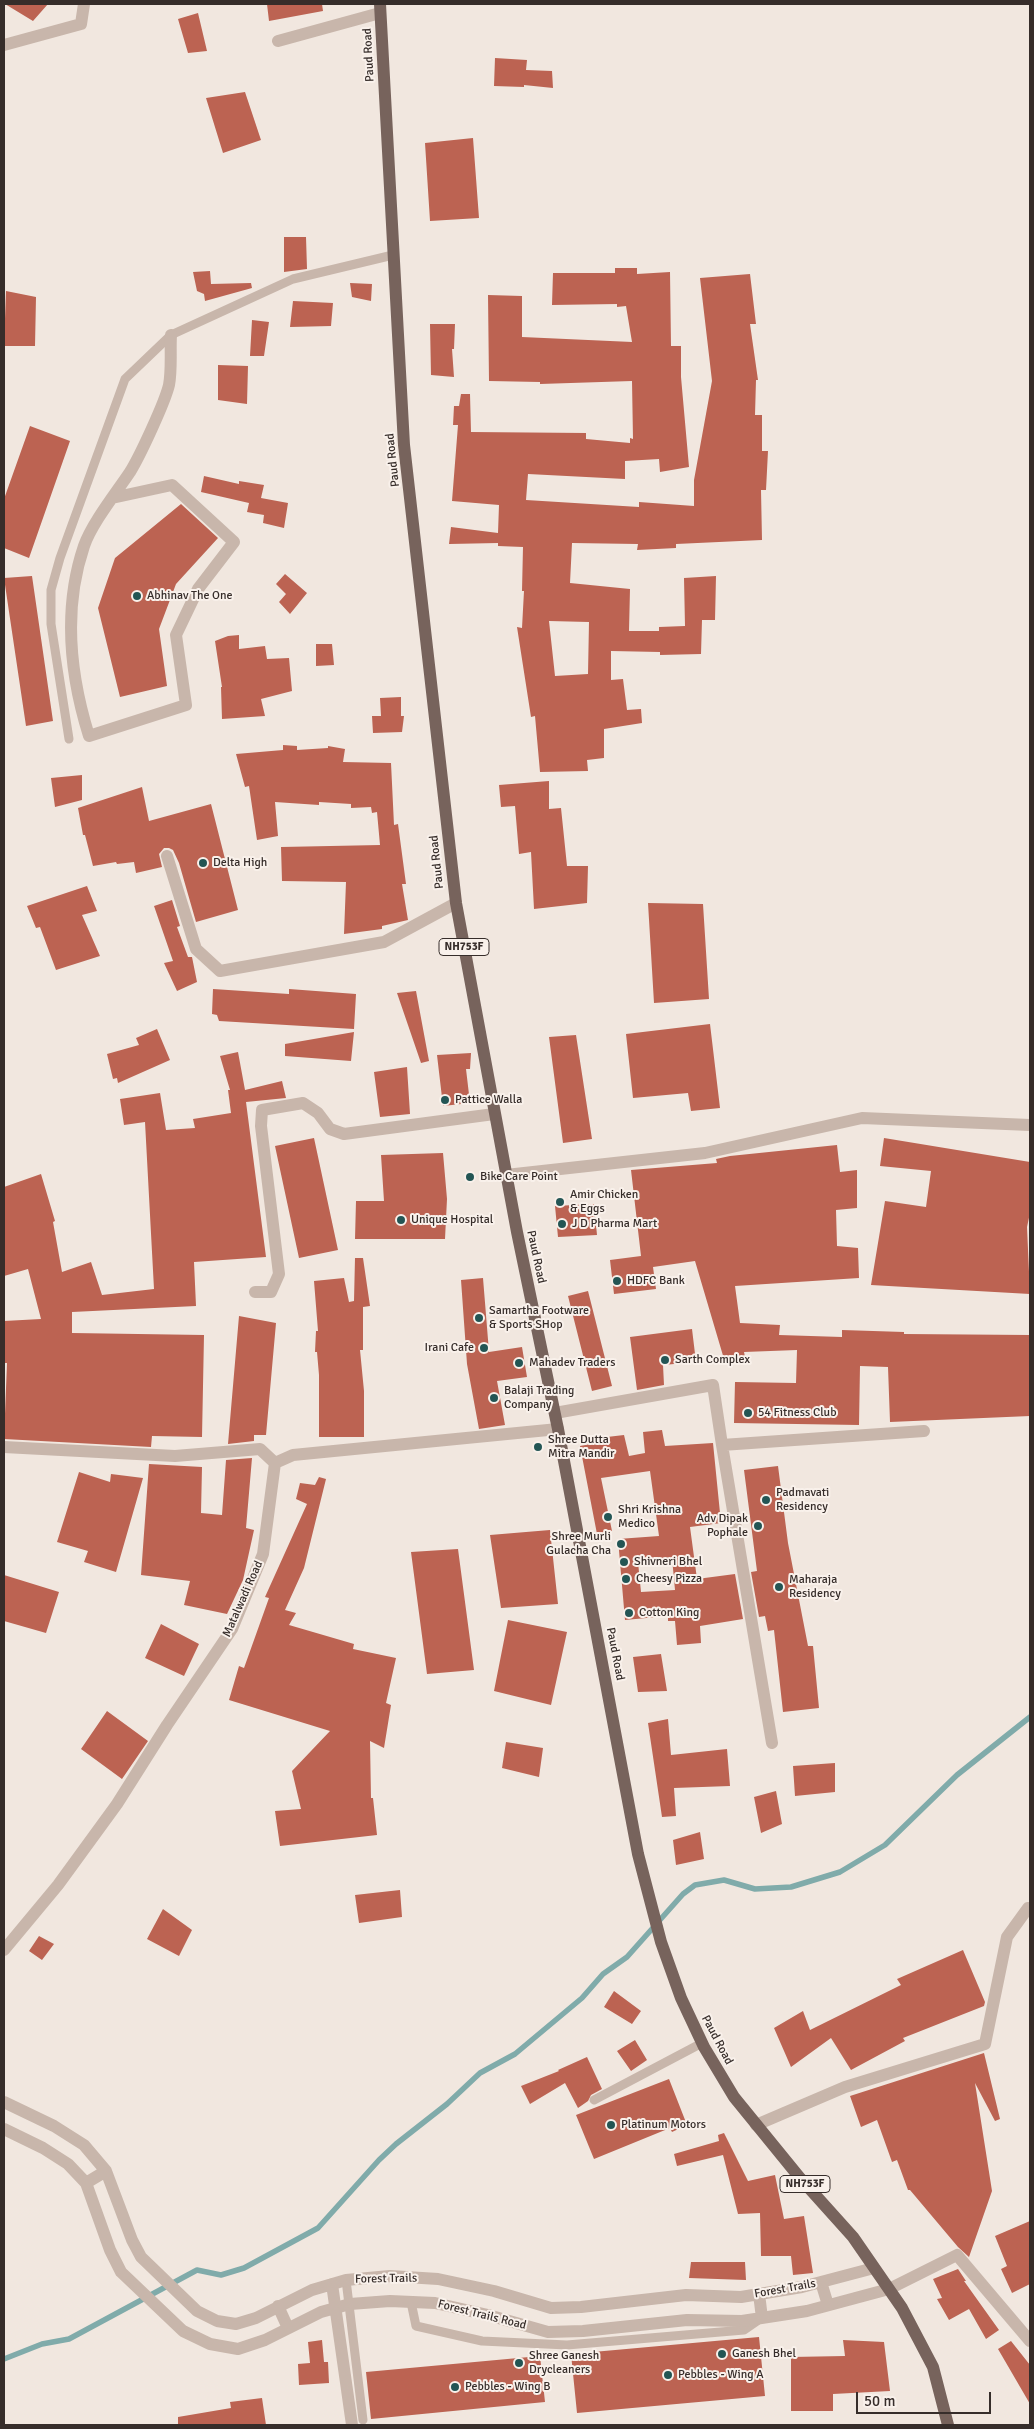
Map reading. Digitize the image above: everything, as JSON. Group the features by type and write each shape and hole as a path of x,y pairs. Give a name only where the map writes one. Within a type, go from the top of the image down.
{"main road":[{"name":"Paud Road","path":"380,8 404,444 456,903 494,1114 558,1428 638,1854 661,1942 681,1998 702,2043 734,2098 800,2178 853,2237 902,2308 933,2367 948,2425"}],"street":[{"path":"4,45 81,24 84,4"},
{"path":"278,41 380,8"},
{"path":"112,498 172,485 234,542 198,589 176,635 186,705 89,736 81,712 70,648 73,592 84,544 112,498 132,469 169,386 171,336"},
{"path":"167,856 196,949 220,971 384,942 456,903"},
{"path":"256,1292 271,1292 279,1274 261,1126 262,1110 303,1103 318,1113 330,1129 344,1134 494,1114"},
{"path":"506,1175 705,1153 862,1118 1030,1125"},
{"path":"555,1413 713,1385 772,1743"},
{"path":"4,1447 176,1456 260,1448 276,1463 293,1454 558,1428"},
{"path":"722,1445 924,1431"},
{"name":"Matalwadi Road","path":"4,1950 58,1886 117,1804 167,1724 232,1629 263,1554 276,1463"},
{"path":"756,2125 845,2087 986,2044 1007,1937 1028,1908 1030,1910"},
{"name":"Forest Trails","path":"4,2102 54,2126 84,2145 106,2171 132,2240 141,2257 197,2311 217,2321 236,2324 256,2318 312,2290 346,2280 390,2276 438,2279 513,2296 551,2308 581,2307 686,2295 740,2297 821,2282 874,2268"},
{"name":"Forest Trails Road","path":"4,2129 42,2148 68,2164 86,2184 110,2250 121,2272 183,2331 210,2344 238,2349 265,2340 321,2312 350,2304 390,2300 444,2305 548,2332 583,2331 687,2320 742,2321 807,2311 889,2289 957,2255 1030,2341"},
{"path":"86,2184 106,2171"},
{"path":"821,2282 828,2305"},
{"path":"332,2284 357,2422"},
{"path":"759,2294 762,2318"},
{"path":"278,2306 288,2328"}],"lane":[{"path":"69,739 51,624 51,590 55,574 125,379 171,336 293,279 393,255"},
{"path":"594,2100 702,2043"},
{"path":"346,2280 350,2304 357,2422"},
{"path":"411,2302 416,2326 482,2341 558,2345 744,2330 762,2318"}],"building":[{"path":"5,4 48,4 33,21"},
{"path":"267,4 322,4 323,11 269,21"},
{"path":"198,13 207,51 188,53 178,19"},
{"path":"495,58 527,60 526,70 552,71 553,88 524,85 524,87 494,86"},
{"path":"245,92 261,140 223,153 206,98"},
{"path":"473,138 479,218 430,221 425,143"},
{"path":"284,237 306,237 307,269 284,272"},
{"path":"615,268 637,268 637,274 670,272 671,346 681,346 681,377 689,467 660,472 659,459 625,461 625,479 528,474 526,500 639,507 639,502 694,506 694,480 712,381 700,278 750,274 756,324 750,324 758,380 756,380 755,415 762,415 762,451 768,451 766,490 761,490 762,540 676,544 676,548 637,550 638,544 572,543 570,583 630,589 629,631 659,631 659,627 685,626 684,578 716,576 715,620 702,620 701,654 660,655 660,652 611,651 611,680 623,679 627,710 641,709 642,723 604,729 604,758 587,760 588,771 540,772 535,716 531,717 517,627 522,628 524,591 522,591 523,547 498,546 498,543 449,544 451,527 498,533 499,505 452,501 458,425 453,425 454,406 459,406 461,394 470,394 471,432 586,433 586,439 630,443 630,438 633,439 632,381 540,384 540,382 489,381 488,295 522,296 522,337 632,342 626,306 617,307 617,304 552,305 553,273 615,273","holes":["549,621 589,622 588,674 555,676"]},
{"path":"210,271 211,284 251,283 252,288 205,301 204,294 197,291 193,272"},
{"path":"350,283 372,284 371,301 352,297"},
{"path":"6,291 36,297 35,346 4,346"},
{"path":"293,301 333,303 331,326 290,327"},
{"path":"252,320 269,322 264,356 250,356"},
{"path":"430,324 455,324 454,349 452,349 454,377 431,375"},
{"path":"218,365 248,366 247,404 218,400"},
{"path":"30,426 70,441 29,558 4,548 4,499"},
{"path":"204,476 239,484 239,481 264,485 261,498 288,503 284,528 263,523 264,515 247,512 249,503 201,492"},
{"name":"Abhinav The One","path":"181,504 218,538 176,584 159,629 167,686 120,697 98,608 115,558"},
{"path":"285,574 307,593 290,614 279,602 286,594 276,584"},
{"path":"32,576 53,721 26,726 4,578"},
{"path":"239,635 239,649 265,646 267,659 289,658 292,691 261,699 265,716 222,719 222,687 215,641 228,636"},
{"path":"316,644 332,644 334,665 316,666"},
{"path":"401,697 401,716 404,716 402,732 373,733 372,716 381,716 380,698"},
{"path":"283,745 297,746 297,750 328,748 328,746 345,749 343,762 391,763 394,825 398,824 406,884 402,884 408,920 382,926 382,929 344,934 346,882 282,881 281,847 380,845 377,812 372,813 371,807 351,808 351,804 319,802 319,805 275,802 278,836 257,840 249,786 245,787 236,754 283,750"},
{"path":"82,775 82,800 55,807 51,778"},
{"path":"549,781 549,809 561,808 567,866 588,866 587,903 534,909 531,852 519,854 515,806 501,807 499,785"},
{"path":"142,787 149,821 211,804 238,910 196,922 179,863 173,850 169,848 164,848 159,854 162,867 136,873 134,862 117,864 116,862 93,866 85,835 83,835 78,808"},
{"path":"87,886 97,911 82,915 100,956 56,970 40,927 36,928 27,906"},
{"path":"172,900 180,926 177,927 188,957 192,957 197,982 177,991 164,963 173,961 154,906"},
{"path":"648,903 703,904 709,999 654,1003"},
{"path":"213,989 289,994 289,989 356,994 354,1029 219,1021 217,1015 212,1014"},
{"path":"416,991 429,1061 421,1063 397,993"},
{"path":"710,1024 720,1108 691,1111 688,1093 633,1098 626,1034"},
{"path":"157,1029 170,1060 118,1083 117,1078 113,1079 107,1054 139,1045 136,1038"},
{"path":"354,1032 351,1061 285,1056 285,1044"},
{"path":"576,1035 592,1139 563,1143 549,1037"},
{"path":"238,1052 245,1090 282,1081 286,1098 246,1102 266,1257 194,1262 196,1306 72,1312 72,1333 204,1335 202,1437 152,1436 151,1447 4,1439 7,1363 4,1363 4,1321 41,1319 28,1269 4,1276 4,1187 41,1174 55,1221 53,1222 62,1272 91,1262 102,1295 154,1289 145,1122 124,1125 120,1099 160,1093 166,1130 195,1128 193,1119 231,1113 228,1090 230,1090 220,1056"},
{"path":"471,1053 470,1069 466,1069 470,1103 443,1106 437,1055"},
{"path":"407,1067 410,1114 380,1117 374,1072"},
{"path":"314,1138 338,1250 299,1258 275,1146"},
{"path":"884,1138 1030,1162 1030,1213 1027,1227 1030,1294 871,1285 885,1201 926,1207 931,1171 880,1166"},
{"path":"837,1145 840,1172 857,1170 857,1208 836,1210 837,1246 858,1248 859,1278 735,1286 740,1323 780,1325 779,1335 842,1337 842,1330 904,1332 904,1334 1030,1335 1030,1416 890,1422 888,1367 860,1366 859,1425 734,1423 735,1382 796,1383 797,1350 744,1352 745,1357 724,1359 695,1261 653,1267 656,1289 614,1294 610,1260 641,1256 631,1170 717,1163 716,1159 730,1156"},
{"path":"443,1153 447,1199 445,1239 355,1239 356,1201 384,1201 381,1155"},
{"path":"594,1204 597,1235 558,1237 555,1206"},
{"path":"355,1258 363,1258 370,1306 363,1307 363,1350 360,1350 364,1391 364,1437 319,1437 319,1375 317,1352 315,1352 316,1331 318,1331 314,1281 344,1278 349,1302 354,1301"},
{"path":"483,1278 489,1352 522,1347 527,1377 497,1381 505,1425 479,1429 467,1364 461,1280"},
{"path":"588,1291 612,1386 592,1391 568,1296"},
{"path":"239,1316 276,1323 266,1435 254,1435 254,1441 228,1444"},
{"name":"Sarth Complex","path":"692,1329 696,1362 663,1365 664,1385 637,1390 630,1337"},
{"path":"662,1430 665,1446 713,1443 721,1523 690,1527 697,1579 735,1574 743,1619 700,1626 701,1643 677,1645 675,1621 668,1621 668,1616 625,1620 618,1539 659,1536 650,1471 601,1478 612,1531 597,1534 580,1446 607,1441 607,1437 624,1435 629,1456 645,1453 643,1432","holes":["672,1558 675,1590 641,1592 638,1562"]},
{"path":"252,1458 246,1528 254,1530 243,1580 227,1614 184,1605 190,1581 141,1575 149,1464 202,1467 201,1513 222,1515 226,1460"},
{"path":"778,1466 788,1543 808,1646 813,1646 819,1708 783,1712 774,1630 768,1631 765,1616 759,1617 751,1572 757,1571 744,1470"},
{"path":"79,1472 110,1482 111,1474 143,1478 116,1572 84,1562 88,1551 57,1542"},
{"path":"319,1477 326,1479 304,1568 285,1610 296,1613 289,1625 354,1644 353,1649 396,1658 386,1703 391,1705 384,1748 370,1741 371,1798 373,1798 377,1835 280,1846 275,1811 301,1809 292,1771 330,1731 229,1700 239,1666 244,1668 269,1598 265,1597 307,1504 296,1499 300,1483 315,1485"},
{"path":"550,1530 558,1604 501,1608 490,1535"},
{"path":"458,1549 474,1670 427,1674 411,1552"},
{"path":"4,1575 59,1592 46,1633 4,1621"},
{"path":"508,1620 567,1632 551,1705 494,1691"},
{"path":"161,1624 199,1644 184,1676 145,1658"},
{"path":"661,1654 667,1691 638,1692 633,1657"},
{"path":"107,1711 148,1741 122,1779 81,1749"},
{"path":"668,1719 671,1755 727,1749 730,1786 674,1788 676,1816 662,1817 648,1723"},
{"path":"506,1742 543,1748 539,1777 502,1768"},
{"path":"835,1763 835,1792 795,1796 793,1766"},
{"path":"776,1791 782,1824 761,1833 754,1797"},
{"path":"700,1832 704,1859 676,1865 673,1840"},
{"path":"400,1890 402,1917 359,1923 355,1895"},
{"path":"163,1909 192,1930 179,1956 147,1939"},
{"path":"39,1936 54,1944 42,1960 29,1951"},
{"path":"963,1950 985,2002 984,2006 903,2038 905,2041 851,2070 831,2038 791,2067 774,2028 803,2011 810,2030 901,1985 897,1979"},
{"path":"614,1991 641,2011 632,2024 604,2007"},
{"path":"635,2040 647,2060 631,2071 617,2051"},
{"path":"984,2053 1000,2119 995,2121 975,2083 992,2191 969,2257 908,2190 897,2160 892,2162 877,2120 861,2127 850,2096"},
{"path":"587,2057 602,2089 591,2095 588,2101 578,2108 565,2083 530,2104 521,2086 559,2071"},
{"path":"669,2079 687,2125 672,2132 670,2128 594,2159 576,2115"},
{"path":"724,2133 748,2181 775,2175 784,2219 804,2216 813,2273 793,2275 791,2256 761,2256 760,2213 738,2214 723,2155 677,2166 674,2154 719,2141 718,2135"},
{"path":"1030,2221 1030,2284 1012,2293 1001,2269 1007,2266 995,2236"},
{"path":"691,2262 745,2262 746,2280 689,2278"},
{"path":"958,2269 966,2281 964,2281 999,2330 986,2339 969,2309 949,2320 937,2299 942,2298 933,2279"},
{"name":"Pebbles - Wing A","path":"759,2337 765,2396 577,2413 571,2354"},
{"path":"322,2340 324,2362 328,2362 329,2383 299,2385 298,2364 310,2363 308,2342"},
{"path":"843,2340 884,2342 890,2391 833,2394 833,2411 791,2411 791,2357 845,2356"},
{"path":"1011,2341 1030,2365 1030,2404 998,2349"},
{"name":"Pebbles - Wing B","path":"540,2356 545,2402 371,2419 366,2372"},
{"path":"262,2398 266,2425 178,2425 178,2417 231,2408 230,2402"}],"waterway":[{"path":"4,2359 42,2344 69,2339 197,2270 221,2275 244,2268 318,2228 379,2160 396,2144 447,2104 480,2073 515,2054 582,1998 603,1974 627,1957 683,1894 695,1885 724,1880 755,1889 791,1887 840,1872 885,1845 957,1775 1030,1717"}],"place":[{"name":"Abhinav The One","path":"137,596"},
{"name":"Delta High","path":"203,863"},
{"name":"Pattice Walla","path":"445,1100"},
{"name":"Bike Care Point","path":"470,1177"},
{"name":"Amir Chicken & Eggs","path":"560,1202"},
{"name":"Unique Hospital","path":"401,1220"},
{"name":"J D Pharma Mart","path":"562,1224"},
{"name":"HDFC Bank","path":"617,1281"},
{"name":"Samartha Footware & Sports SHop","path":"479,1318"},
{"name":"Irani Cafe","path":"484,1348"},
{"name":"Sarth Complex","path":"665,1360"},
{"name":"Mahadev Traders","path":"519,1363"},
{"name":"Balaji Trading Company","path":"494,1398"},
{"name":"54 Fitness Club","path":"748,1413"},
{"name":"Shree Dutta Mitra Mandir","path":"538,1447"},
{"name":"Padmavati Residency","path":"766,1500"},
{"name":"Shri Krishna Medico","path":"608,1517"},
{"name":"Adv Dipak Pophale","path":"758,1526"},
{"name":"Shree Murli Gulacha Cha","path":"621,1544"},
{"name":"Shivneri Bhel","path":"624,1562"},
{"name":"Cheesy Pizza","path":"626,1579"},
{"name":"Maharaja Residency","path":"779,1587"},
{"name":"Cotton King","path":"629,1613"},
{"name":"Platinum Motors","path":"611,2125"},
{"name":"Ganesh Bhel","path":"722,2354"},
{"name":"Shree Ganesh Drycleaners","path":"519,2363"},
{"name":"Pebbles - Wing A","path":"668,2375"},
{"name":"Pebbles - Wing B","path":"455,2387"}]}
